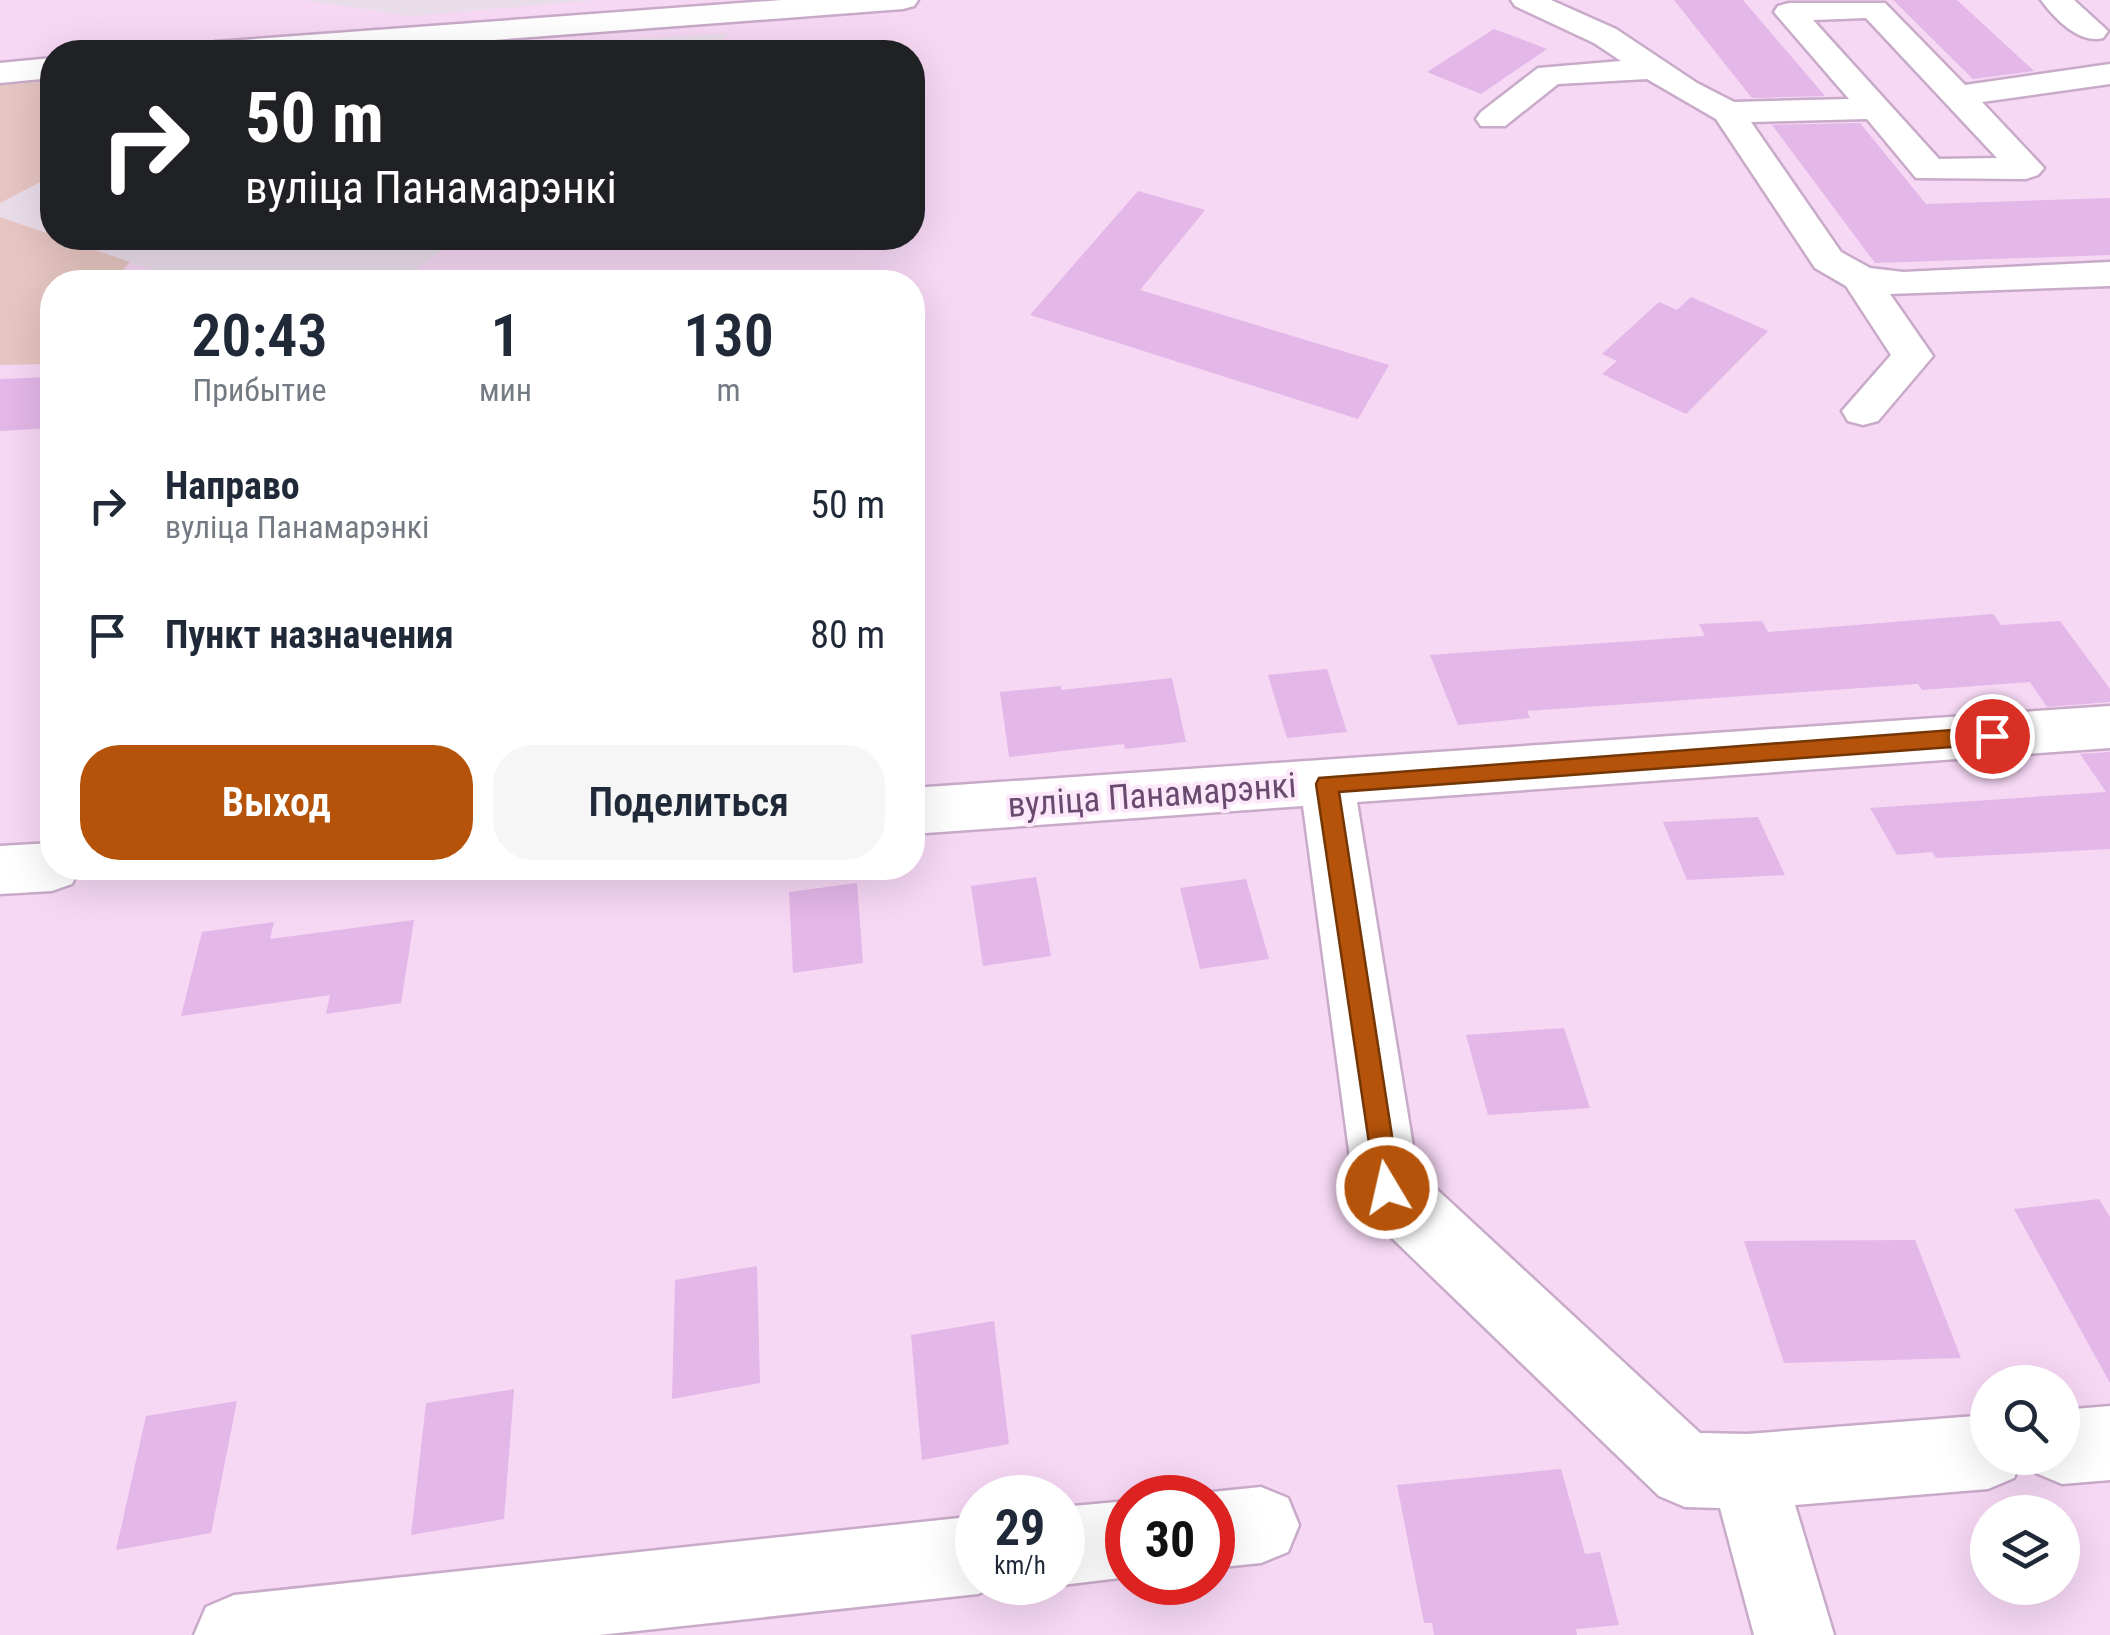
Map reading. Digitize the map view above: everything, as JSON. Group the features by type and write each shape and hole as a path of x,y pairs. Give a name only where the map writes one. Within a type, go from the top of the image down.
{"street":[{"path":"375,40 903,0"},
{"path":"1526,0 1605,36 1728,112 1828,260 1860,278 1903,284 2110,274"},
{"path":"2056,0 2092,31"},
{"path":"1874,9 2026,168 1928,170 1876,109 1789,12 1874,9"},
{"path":"0,73 40,69"},
{"path":"1493,120 1548,76 1653,69"},
{"path":"1958,96 2110,74"},
{"path":"1728,112 1876,109"},
{"path":"1860,278 1912,356 1862,411"},
{"name":"вуліца Панамарэнкі","path":"925,810 2110,727"},
{"path":"1327,784 1387,1188 1685,1470 1747,1471 1970,1453"},
{"path":"0,870 40,868"},
{"path":"2080,1445 2110,1443"},
{"path":"1747,1471 1794,1635"},
{"path":"234,1635 955,1557"}],"shaded area":[{"path":"0,0 2110,0 2110,1635 0,1635"},
{"path":"303,0 598,0 411,16"},
{"path":"730,33 720,40 628,40"},
{"path":"40,82 40,182 0,203 0,85"},
{"path":"40,182 40,231 0,217 0,203"},
{"path":"0,217 40,231 40,250 95,250 130,262 123,270 40,270 40,364 0,365"},
{"path":"94,250 443,250 415,270 151,270"}],"building":[{"path":"1674,0 1743,0 1825,96 1752,98"},
{"path":"1893,0 1957,0 2034,71 1973,79"},
{"path":"1494,29 1547,49 1481,94 1427,72"},
{"path":"1860,123 1926,204 2110,198 2110,255 1875,263 1772,125"},
{"path":"1138,191 1205,210 1140,290 1389,365 1358,419 1030,315"},
{"path":"1691,297 1768,331 1686,414 1602,374 1617,361 1602,354 1659,302 1677,310"},
{"path":"40,377 40,429 0,431 0,379"},
{"path":"1993,614 2001,625 2060,621 2110,689 2110,702 2047,707 2030,682 1922,690 1918,684 1527,711 1530,718 1458,725 1430,655 1705,636 1699,624 1762,621 1768,632"},
{"path":"1327,669 1347,732 1287,738 1268,675"},
{"path":"1172,678 1186,742 1125,749 1124,744 1009,757 1000,692"},
{"path":"2110,752 2110,849 1936,858 1932,852 1897,855 1870,808 2106,792 2080,754"},
{"path":"1758,817 1785,875 1687,880 1663,822"},
{"path":"1036,877 1051,956 983,966 971,886"},
{"path":"1246,879 1269,959 1200,969 1180,888"},
{"path":"857,883 863,963 793,973 789,892"},
{"path":"414,920 401,1003 326,1014 330,995 181,1016 202,932 274,922 270,939"},
{"path":"1564,1028 1590,1108 1488,1115 1466,1035"},
{"path":"2099,1199 2110,1217 2110,1383 2014,1209"},
{"path":"1915,1240 1961,1358 1784,1363 1744,1241"},
{"path":"757,1266 760,1383 672,1399 675,1280"},
{"path":"994,1321 1009,1444 922,1460 911,1335"},
{"path":"514,1389 504,1519 411,1535 426,1403"},
{"path":"237,1401 211,1533 116,1550 146,1416"},
{"path":"1561,1469 1585,1554 1600,1552 1619,1625 1576,1629 1577,1635 1434,1635 1432,1623 1424,1623 1397,1485"}],"route":[{"path":"1387,1188 1327,784 1992,736"}]}
